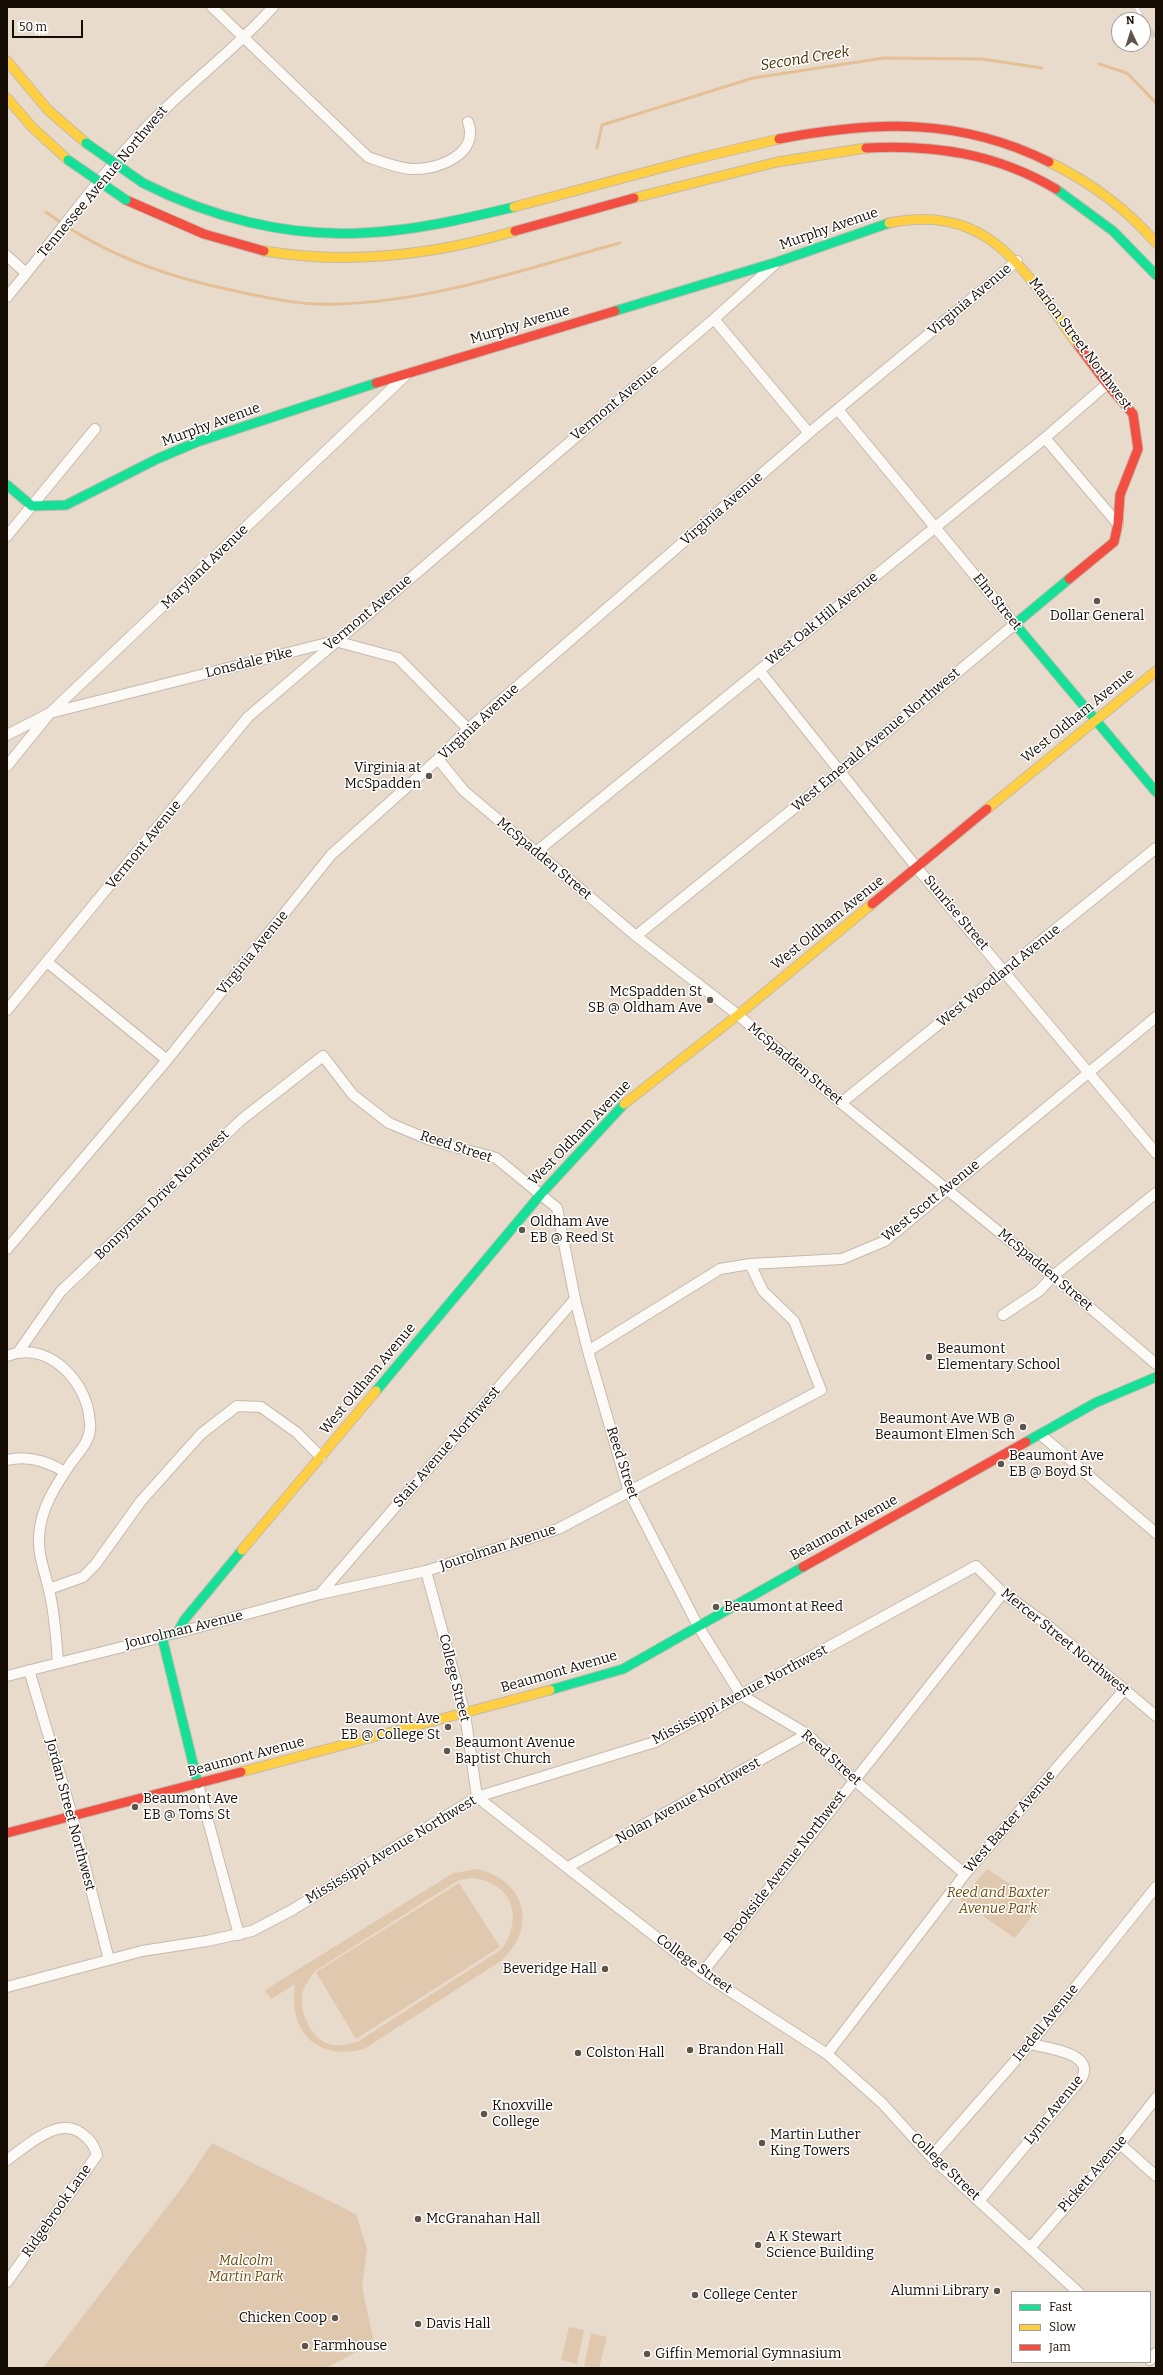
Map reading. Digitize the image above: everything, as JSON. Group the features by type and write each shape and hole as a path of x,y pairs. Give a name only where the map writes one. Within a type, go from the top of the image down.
{"main road":[{"path":"7,61 48,110 86,143 143,183 190,206 228,219 293,231 363,234 422,226 503,209 787,137 844,128 908,125 945,128 983,135 1024,149 1074,174 1114,202 1145,230 1156,243"},
{"path":"7,98 32,127 68,160 126,200 192,231 233,245 273,253 338,258 394,255 460,246 716,177 807,155 856,149 924,147 984,158 1013,167 1060,191 1106,224 1156,275"},
{"name":"Murphy Avenue","path":"32,506 47,507 66,505 157,459 197,442 408,373 777,262 884,224 914,218 948,222 973,230 995,242 1017,261"},
{"name":"Marion Street Northwest","path":"1017,261 1107,384 1133,414 1138,449 1120,495 1118,524 1114,542"},
{"path":"7,485 32,506"},
{"name":"West Emerald Avenue Northwest","path":"1014,624 1114,542"},
{"name":"Elm Street","path":"1014,624 1156,792"},
{"name":"West Oldham Avenue","path":"177,1633 185,1619 541,1194 629,1099 738,1015 1095,719 1156,671"},
{"name":"Beaumont Avenue","path":"7,1833 464,1714 623,1669 1042,1435 1096,1403 1156,1377"},
{"name":"Jourolman Avenue","path":"162,1637 177,1633"},
{"path":"162,1637 198,1784"}],"street":[{"path":"212,7 353,145 368,157 390,165 412,169 451,160 464,150"},
{"name":"Tennessee Avenue Northwest","path":"7,297 73,214 142,132 179,93 245,38 273,7"},
{"path":"7,256 26,273"},
{"name":"Virginia Avenue","path":"7,1249 167,1060 331,855 438,760 468,729 809,433 839,411 1017,261"},
{"name":"Vermont Avenue","path":"7,1010 248,717 335,641 714,319 777,262"},
{"path":"714,319 809,433"},
{"name":"Maryland Avenue","path":"7,766 50,713 408,373"},
{"name":"West Oak Hill Avenue","path":"536,852 1045,438 1107,384"},
{"name":"Elm Street","path":"839,411 936,527 1014,624"},
{"path":"7,536 95,429"},
{"path":"1045,438 1118,524"},
{"name":"West Emerald Avenue Northwest","path":"636,936 840,771 1014,624"},
{"name":"Lonsdale Pike","path":"7,735 50,713 335,641 398,658 468,729"},
{"name":"Sunrise Street","path":"759,670 917,868 1156,1153"},
{"name":"McSpadden Street","path":"438,760 464,790 536,852 636,936 738,1015 841,1103 1053,1276 1156,1364"},
{"name":"West Woodland Avenue","path":"841,1103 1005,972 1156,848"},
{"path":"48,962 167,1060"},
{"name":"West Scott Avenue","path":"588,1351 720,1269 750,1264 842,1259 885,1241 946,1188 1090,1073 1156,1017"},
{"name":"Reed Street","path":"323,1056 353,1095 389,1123 430,1140 496,1158 557,1208 574,1300 629,1492 698,1626 741,1695 807,1734 853,1779 965,1874"},
{"name":"Bonnyman Drive Northwest","path":"19,1351 61,1291 241,1120 323,1056"},
{"path":"1003,1315 1039,1291 1053,1276 1156,1193"},
{"name":"Jourolman Avenue","path":"177,1633 320,1594 426,1570 558,1529 821,1390 794,1321 763,1291 750,1264"},
{"name":"Stair Avenue Northwest","path":"320,1594 574,1300"},
{"path":"7,1356 19,1351 44,1356 60,1364 73,1377 85,1398 91,1428 86,1441 64,1472 50,1497 42,1519 40,1555 42,1569 49,1589 54,1618 58,1662"},
{"path":"49,1589 83,1577 95,1565 141,1501 201,1434 237,1406 261,1407 296,1432 321,1457"},
{"path":"1042,1435 1156,1533"},
{"path":"7,1460 34,1459 50,1463 64,1472"},
{"name":"Mercer Street Northwest","path":"976,1566 1003,1592 1045,1623 1156,1716"},
{"name":"Mississippi Avenue Northwest","path":"7,1987 173,1944 238,1935 252,1931 292,1910 477,1797 655,1742 976,1566"},
{"name":"College Street","path":"426,1570 464,1714 477,1797 702,1973 827,2054 882,2103 931,2157 980,2200 1077,2291"},
{"name":"Brookside Avenue Northwest","path":"702,1973 853,1779 1003,1592"},
{"name":"Jourolman Avenue","path":"7,1676 162,1637"},
{"name":"Jordan Street Northwest","path":"29,1670 72,1815 109,1960"},
{"name":"West Baxter Avenue","path":"827,2054 965,1874 1124,1690"},
{"name":"Nolan Avenue Northwest","path":"568,1867 807,1734"},
{"path":"198,1784 238,1935"},
{"name":"Iredell Avenue","path":"931,2157 1030,2044 1154,1892"},
{"name":"Lynn Avenue","path":"980,2200 1082,2078 1086,2071 1085,2065 1077,2057 1030,2044"},
{"name":"Pickett Avenue","path":"1030,2248 1120,2144 1156,2098"},
{"name":"Ridgebrook Lane","path":"7,2160 41,2136 59,2128 67,2127 77,2130 89,2138 95,2146 97,2155 7,2282"},
{"path":"1120,2144 1156,2176"}],"green space":[{"path":"478,1869 494,1875 507,1884 516,1895 521,1907 523,1921 520,1934 513,1948 501,1961 364,2049 347,2052 332,2051 319,2046 309,2039 301,2029 296,2016 294,2001 295,1984 271,1999 265,1990 453,1873","holes":["472,1878 486,1881 497,1886 505,1894 510,1903 513,1914 509,1937 502,1949 357,2042 332,2045 325,2043 313,2033 305,2018 302,1995 307,1983 315,1971 459,1880"]},
{"name":"Reed and Baxter Avenue Park","path":"987,1869 1041,1904 1015,1938 960,1900"},
{"path":"459,1883 500,1947 356,2039 316,1972"},
{"name":"Malcolm Martin Park","path":"212,2143 356,2214 367,2249 362,2287 374,2343 326,2368 43,2368 184,2185"},
{"path":"569,2327 584,2330 577,2364 561,2360"},
{"path":"591,2333 607,2337 599,2368 584,2366"}],"waterway":[{"name":"Second Creek","path":"597,148 602,125 753,78 884,58 982,59 1042,68"},
{"name":"Second Creek","path":"1099,64 1127,73 1156,103"},
{"path":"46,212 85,238 126,258 169,274 213,286 259,296 291,302 322,304 374,302 446,290 481,282 620,243"}],"railway":[{"path":"1136,7 1156,40"}],"traffic: fast":[{"path":"86,143 143,183"},
{"path":"68,160 126,200"},
{"path":"143,183 195,206 222,215 277,228 305,232 362,233 400,230 457,220 514,207"},
{"path":"1056,189 1113,231 1156,275"},
{"path":"615,311 777,262 889,223"},
{"path":"7,485 32,506 66,505 157,459 197,442 376,383"},
{"path":"1069,579 1015,624 1156,792"},
{"path":"376,1391 541,1194 624,1104"},
{"path":"1026,1442 1095,1403 1156,1377"},
{"path":"198,1784 162,1637 177,1633 185,1619 242,1550"},
{"path":"550,1690 623,1669 803,1567"}],"traffic: slow":[{"path":"7,61 48,110 86,143"},
{"path":"7,98 32,127 68,160"},
{"path":"514,207 695,159 779,139"},
{"path":"634,198 777,162 866,148"},
{"path":"1049,162 1079,178 1107,197 1132,218 1156,243"},
{"path":"889,223 925,219 955,223 980,234 1003,250 1023,270 1078,345"},
{"path":"264,251 327,257 391,255 422,252 515,231"},
{"path":"987,809 1156,671"},
{"path":"624,1104 738,1015 872,904"},
{"path":"242,1550 376,1391"},
{"path":"241,1772 550,1690"}],"traffic: jam":[{"path":"779,139 849,129 916,127 949,130 982,137 1015,147 1049,162"},
{"path":"866,148 916,148 964,154 1011,167 1056,189"},
{"path":"515,231 634,198"},
{"path":"126,200 204,234 264,251"},
{"path":"376,383 615,311"},
{"path":"1069,579 1114,542 1118,524 1120,495 1138,449 1133,414 1107,384 1078,345"},
{"path":"872,904 987,809"},
{"path":"803,1567 1026,1442"},
{"path":"7,1833 241,1772"}],"place":[{"name":"Dollar General","path":"1097,601"},
{"name":"Virginia at McSpadden","path":"429,776"},
{"name":"McSpadden St SB @ Oldham Ave","path":"710,1000"},
{"name":"Oldham Ave EB @ Reed St","path":"522,1230"},
{"name":"Beaumont Elementary School","path":"929,1357"},
{"name":"Beaumont Ave WB @ Beaumont Elmen Sch","path":"1023,1427"},
{"name":"Beaumont Ave EB @ Boyd St","path":"1001,1464"},
{"name":"Beaumont at Reed","path":"716,1607"},
{"name":"Beaumont Ave EB @ College St","path":"448,1727"},
{"name":"Beaumont Avenue Baptist Church","path":"447,1751"},
{"name":"Beaumont Ave EB @ Toms St","path":"135,1807"},
{"name":"Beveridge Hall","path":"605,1969"},
{"name":"Brandon Hall","path":"690,2050"},
{"name":"Colston Hall","path":"578,2053"},
{"name":"Knoxville College","path":"484,2114"},
{"name":"Martin Luther King Towers","path":"762,2143"},
{"name":"McGranahan Hall","path":"418,2219"},
{"name":"A K Stewart Science Building","path":"758,2245"},
{"name":"Alumni Library","path":"997,2291"},
{"name":"College Center","path":"695,2295"},
{"name":"Chicken Coop","path":"335,2318"},
{"name":"Davis Hall","path":"418,2324"},
{"name":"Farmhouse","path":"305,2346"},
{"name":"Giffin Memorial Gymnasium","path":"647,2354"}]}
